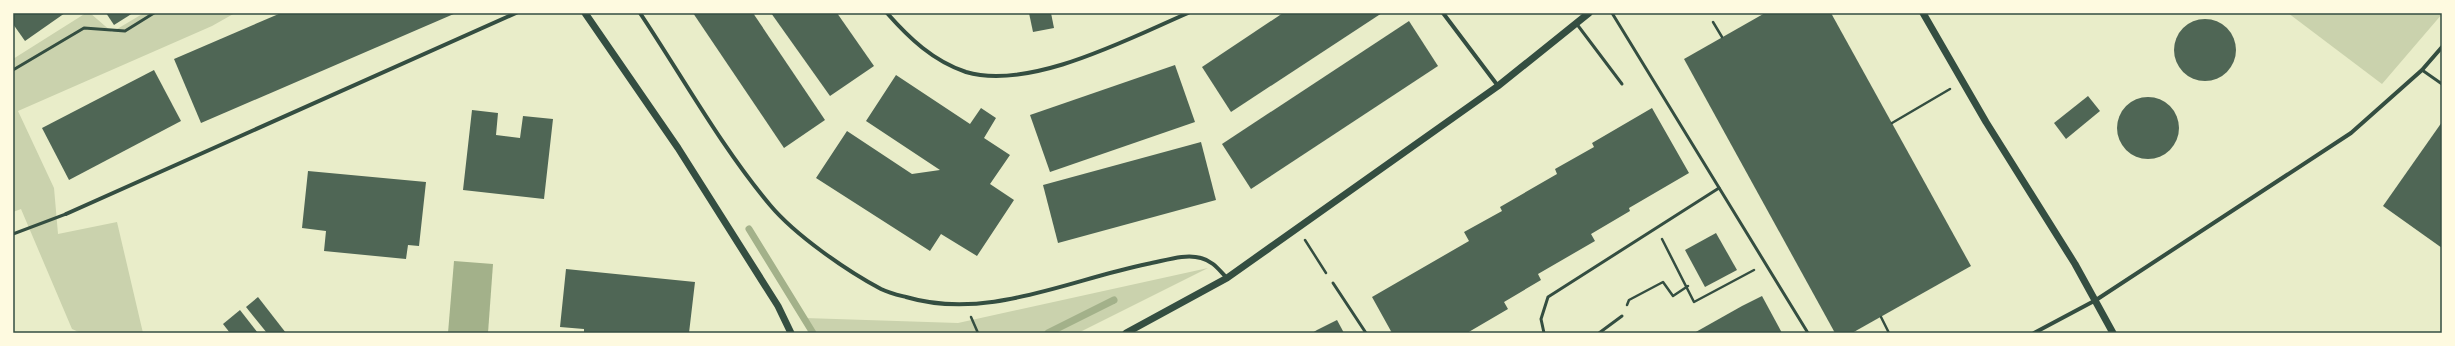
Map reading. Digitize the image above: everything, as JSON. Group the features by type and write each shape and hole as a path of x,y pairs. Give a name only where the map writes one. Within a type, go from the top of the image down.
{"street":[{"path":"66,214 516,13"},
{"path":"585,13 678,148 778,306 791,333"},
{"path":"640,13 735,158 771,206 807,239 843,266 883,290 928,303 979,304 1051,290 1136,266 1188,256 1201,258 1211,262 1227,278"},
{"path":"887,13 912,41 943,62 967,72 999,76 1036,72 1097,53 1188,13"},
{"path":"1443,13 1498,86"},
{"path":"1126,333 1227,278 1498,86 1589,13"},
{"path":"1923,13 1964,81 1986,122 2096,300 2113,333"},
{"path":"2034,333 2096,300 2351,133 2422,70 2442,47"}],"lane":[{"path":"13,70 84,28 125,32 154,13"},
{"path":"1612,13 1808,333"},
{"path":"1576,23 1622,84"},
{"path":"2422,70 2442,84"},
{"path":"1544,333 1541,319 1548,297 1719,188"},
{"path":"13,234 66,214"},
{"path":"1333,283 1366,333"},
{"path":"1599,333 1622,316"}],"path":[{"path":"1713,22 1722,38"},
{"path":"1892,123 1964,81"},
{"path":"1656,228 1688,286 1694,302 1766,264"},
{"path":"1310,248 1333,283"},
{"path":"1629,300 1663,282 1673,296 1688,286"},
{"path":"1881,317 1889,333"}],"shaded area":[{"path":"86,13 90,13 112,32 144,13 235,13 212,26 18,111 54,188 58,234 117,222 143,333 81,333 72,329 21,209 13,212 13,59"},
{"path":"2288,13 2442,13 2442,14 2382,84"},
{"path":"454,261 493,264 488,333 448,333"},
{"path":"1208,268 1078,333 815,333 805,318 958,323"}],"building":[{"path":"13,13 65,13 25,41 13,24"},
{"path":"106,13 133,13 114,25"},
{"path":"281,13 456,13 201,123 174,59"},
{"path":"693,13 753,13 825,120 784,148"},
{"path":"771,13 837,13 874,66 830,96"},
{"path":"1029,13 1051,13 1054,28 1033,32"},
{"path":"1283,13 1382,13 1231,112 1202,67"},
{"path":"1765,13 1831,13 1971,266 1852,333 1835,333 1684,59"},
{"path":"2205,19 2217,21 2227,28 2234,38 2236,50 2234,62 2227,72 2217,79 2205,81 2193,79 2183,72 2176,62 2174,50 2176,38 2183,28 2193,21"},
{"path":"1409,21 1438,66 1251,189 1222,144"},
{"path":"1175,65 1195,122 1050,172 1030,115"},
{"path":"154,70 181,121 69,180 42,128"},
{"path":"896,75 970,124 981,108 996,118 984,138 1010,155 990,184 1014,200 977,256 941,234 930,251 816,178 847,131 912,174 940,170 866,121"},
{"path":"2088,96 2100,111 2066,139 2054,123"},
{"path":"2142,97 2154,97 2170,106 2177,116 2179,128 2177,140 2170,150 2154,159 2142,159 2131,154 2122,145 2117,134 2117,122 2122,111 2131,102"},
{"path":"1652,108 1689,173 1629,208 1630,211 1591,234 1595,241 1538,274 1541,280 1504,302 1508,309 1467,333 1392,333 1372,297 1469,241 1464,232 1502,211 1500,207 1557,174 1555,169 1594,147 1592,143"},
{"path":"472,110 498,113 496,135 520,138 523,116 553,119 544,199 463,190"},
{"path":"2442,122 2442,248 2383,206"},
{"path":"1201,142 1216,200 1058,243 1043,185"},
{"path":"308,171 426,182 419,246 408,245 406,259 324,251 326,231 302,228"},
{"path":"1716,233 1737,270 1705,287 1685,250"},
{"path":"566,269 695,282 689,333 584,333 584,329 560,327"},
{"path":"1762,296 1782,333 1694,333 1742,306"},
{"path":"258,297 286,333 267,333 246,307"},
{"path":"240,310 258,333 230,333 223,324"},
{"path":"1337,320 1344,333 1312,333 1317,330"}],"waterway":[{"path":"749,229 813,333"},
{"path":"1048,333 1114,300"}]}
